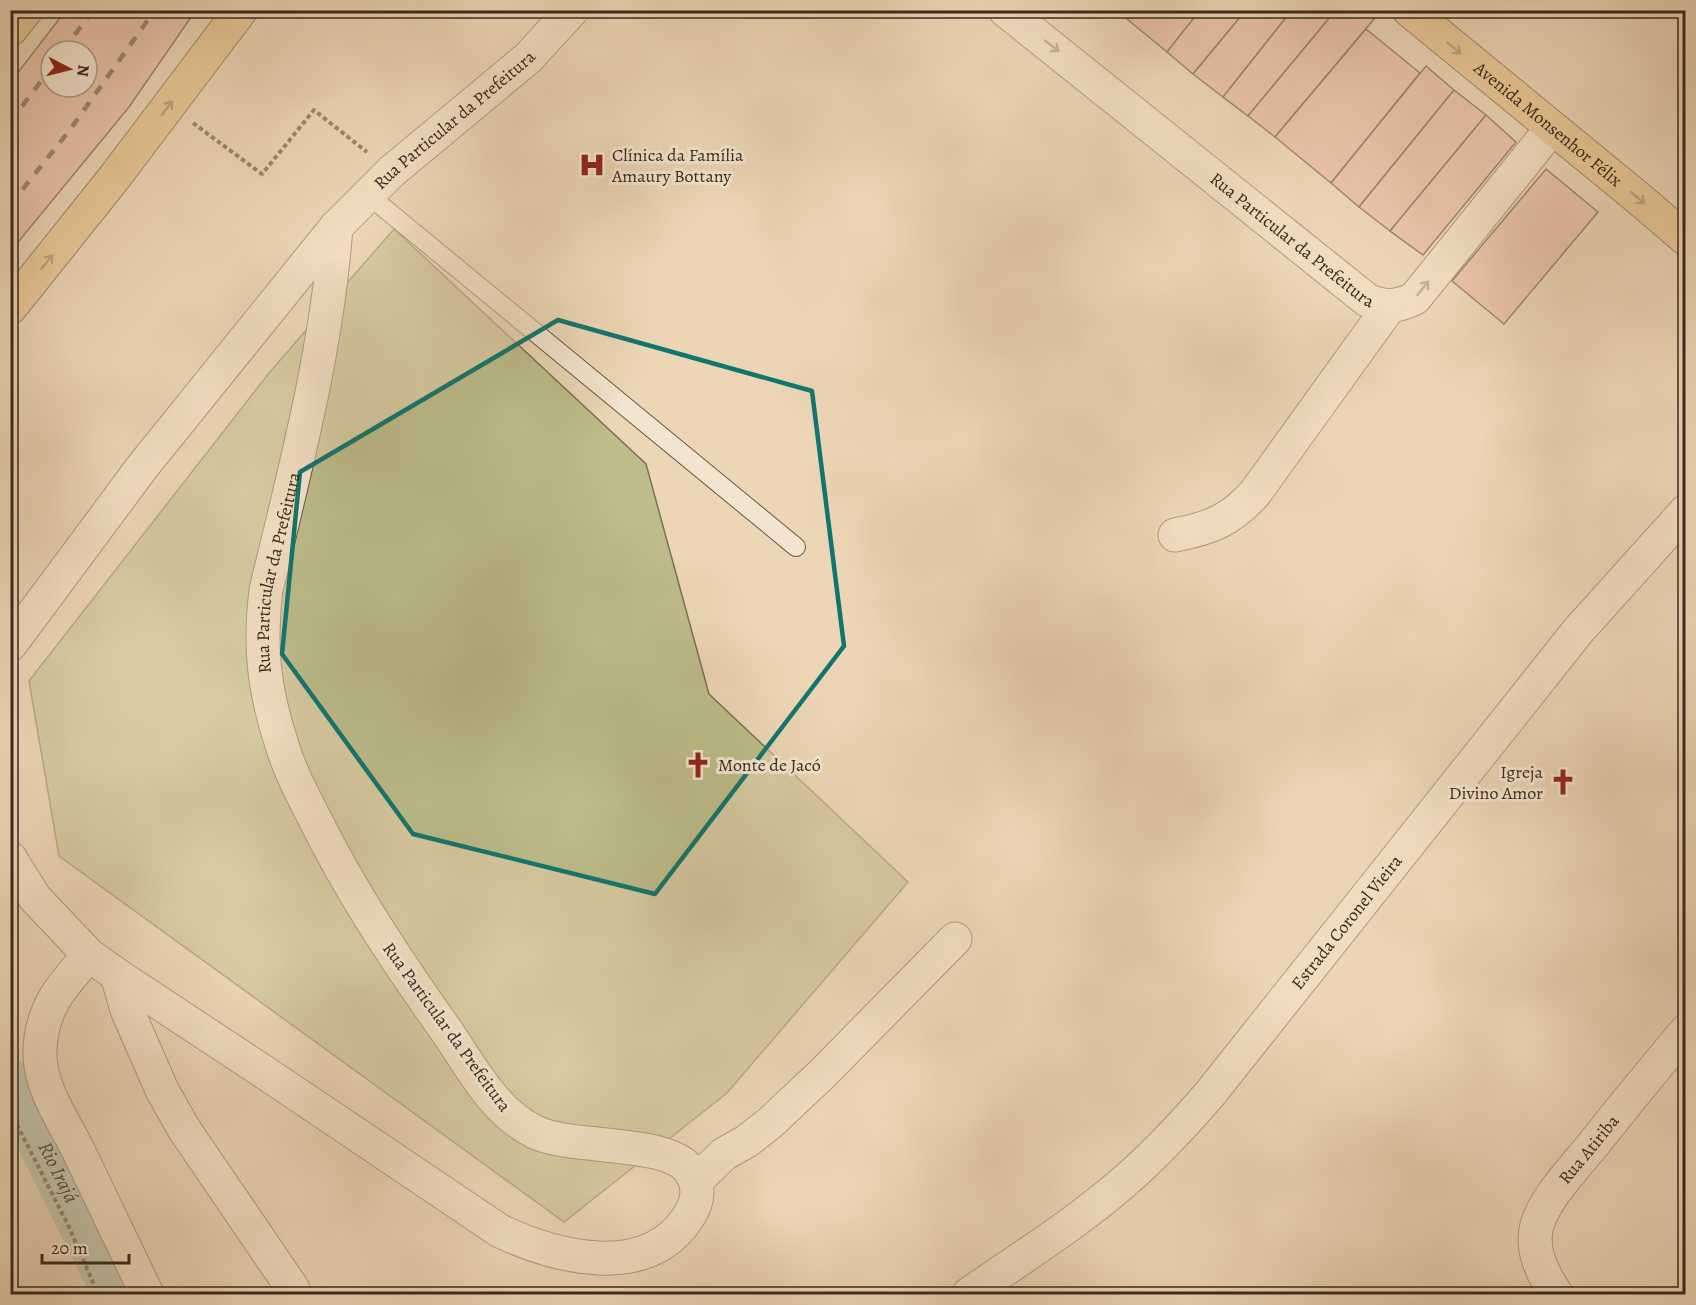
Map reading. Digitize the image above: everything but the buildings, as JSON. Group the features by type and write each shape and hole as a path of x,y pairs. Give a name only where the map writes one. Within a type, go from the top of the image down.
{"main road":[{"path":"10,30 26,10"},
{"path":"10,308 163,114 241,10"},
{"name":"Avenida Monsenhor Félix","path":"1409,10 1686,239"}],"street":[{"name":"Rua Particular da Prefeitura","path":"10,645 143,466 336,227 391,171 528,58 572,10"},
{"name":"Rua Particular da Prefeitura","path":"1005,10 1367,300 1389,307 1401,305 1415,298 1552,128"},
{"name":"Rua Particular da Prefeitura","path":"336,227 330,287 317,370 266,590 263,616 264,673 282,747 304,798 374,926 495,1100 518,1122 537,1133 580,1143 659,1153 688,1167 696,1181"},
{"path":"1175,535 1200,530 1221,522 1241,508 1256,493 1389,307"},
{"name":"Estrada Coronel Vieira","path":"969,1294 1078,1218 1125,1181 1169,1140 1209,1095 1578,631 1686,511"},
{"path":"10,858 35,898 89,955 117,975 500,1231 526,1243 576,1256 611,1258 637,1255 664,1243 681,1227 692,1212 698,1193 696,1181 724,1154 747,1141 770,1123 822,1074 955,939"},
{"path":"89,955 57,992 45,1018 39,1051 44,1080 57,1112 76,1144 147,1294"},
{"path":"117,975 127,1010 162,1090 184,1129 293,1289"},
{"name":"Rua Atiriba","path":"1553,1289 1538,1262 1536,1245 1537,1227 1544,1210 1580,1161 1686,1031"}],"lane":[{"path":"367,194 796,547"}],"path":[{"path":"163,114 188,119 262,174 314,110 391,171"},
{"path":"10,1111 68,1225 98,1293 102,1289"}],"highlighted area":[{"path":"558,320 812,391 844,646 655,894 413,834 282,654 300,472"}],"shaded area":[{"path":"394,229 646,464 709,694 908,882 727,1093 564,1222 59,856 29,681 269,373"}],"waterway":[{"name":"Rio Irajá","path":"10,1085 34,1122 119,1294"}],"railway":[{"path":"72,39 93,10"},
{"path":"10,205 69,131 155,10"},
{"path":"10,122 39,84"}],"place":[{"name":"Clínica da Família Amaury Bottany","path":"592,165"},
{"name":"Monte de Jacó","path":"698,765"},
{"name":"Igreja Divino Amor","path":"1563,782"}]}
